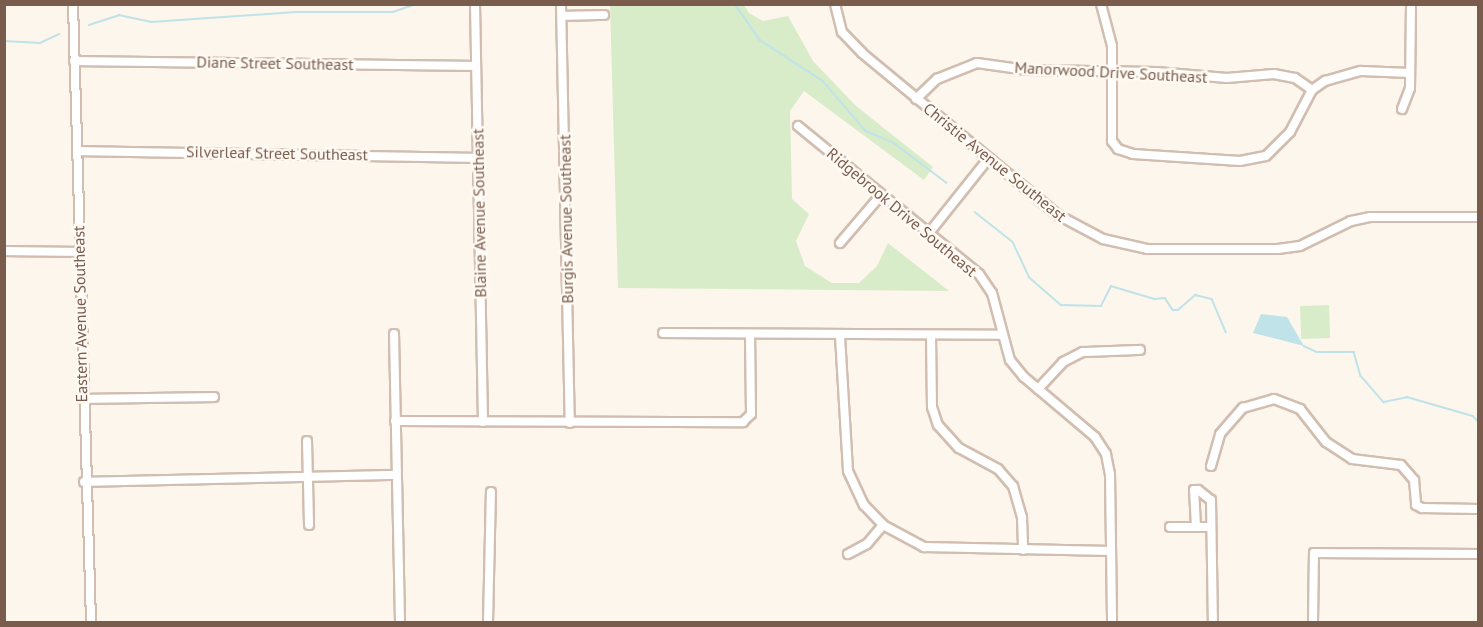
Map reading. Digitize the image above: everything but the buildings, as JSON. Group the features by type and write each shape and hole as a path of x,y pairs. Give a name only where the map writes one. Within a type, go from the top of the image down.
{"street":[{"name":"Eastern Avenue Southeast","path":"73,4 84,482 91,622"},
{"name":"Blaine Avenue Southeast","path":"474,4 483,422"},
{"name":"Burgis Avenue Southeast","path":"561,4 570,423"},
{"name":"Christie Avenue Southeast","path":"835,4 842,32 916,99 988,159 1076,226 1109,241 1147,249 1278,249 1300,246 1351,221 1370,217 1479,217"},
{"path":"1101,4 1112,46 1113,141 1118,148 1157,158 1240,161 1266,156 1290,132 1312,90 1340,74 1410,73"},
{"path":"1402,109 1409,93 1411,4"},
{"path":"562,16 604,15"},
{"name":"Diane Street Southeast","path":"74,61 475,66"},
{"name":"Manorwood Drive Southeast","path":"916,99 937,79 977,63 1027,70 1112,71 1227,78 1274,74 1294,78 1312,90"},
{"name":"Ridgebrook Drive Southeast","path":"798,126 980,274 992,293 1001,335 1010,360 1038,388 1085,425 1106,454 1112,622"},
{"name":"Silverleaf Street Southeast","path":"77,151 477,158"},
{"path":"929,233 988,159"},
{"path":"840,243 881,195"},
{"path":"4,251 79,252"},
{"path":"663,333 750,336 1001,335"},
{"path":"394,334 400,622"},
{"path":"395,421 731,423 747,419 751,414 750,336"},
{"path":"840,336 848,471 864,506 883,525 924,547 1111,551"},
{"path":"931,336 932,407 938,425 959,448 998,469 1013,486 1022,517 1023,550"},
{"path":"1038,388 1063,362 1083,352 1140,350"},
{"path":"83,399 214,397"},
{"path":"1211,466 1220,434 1243,408 1274,399 1300,409 1326,442 1352,459 1401,465 1414,480 1416,505 1422,508 1479,509"},
{"path":"307,441 309,525"},
{"path":"84,482 396,475"},
{"path":"1196,527 1194,490 1198,490 1211,500 1213,622"},
{"path":"488,622 491,492"},
{"path":"848,554 867,544 883,525"},
{"path":"1170,527 1211,526"},
{"path":"1313,622 1314,553 1479,554"}],"green space":[{"path":"610,5 744,5 749,13 763,21 788,16 813,61 856,106 933,167 924,180 804,91 790,111 792,199 809,214 796,241 805,266 832,283 859,283 877,266 888,243 949,291 618,288"},
{"path":"1329,305 1330,338 1301,339 1300,306"}],"water":[{"path":"1261,314 1287,317 1304,346 1253,333"}],"waterway":[{"path":"89,25 119,15 151,22 296,12 393,12 416,4"},
{"path":"735,4 760,40 823,81 866,131 894,143 947,183"},
{"path":"4,41 40,43 59,34"},
{"path":"975,212 1013,242 1029,277 1061,305 1101,306 1111,286 1155,299 1165,298 1173,310 1178,310 1195,295 1212,299 1226,332"},
{"path":"1304,346 1317,352 1354,352 1361,376 1384,402 1407,397 1473,416 1478,421"}]}
